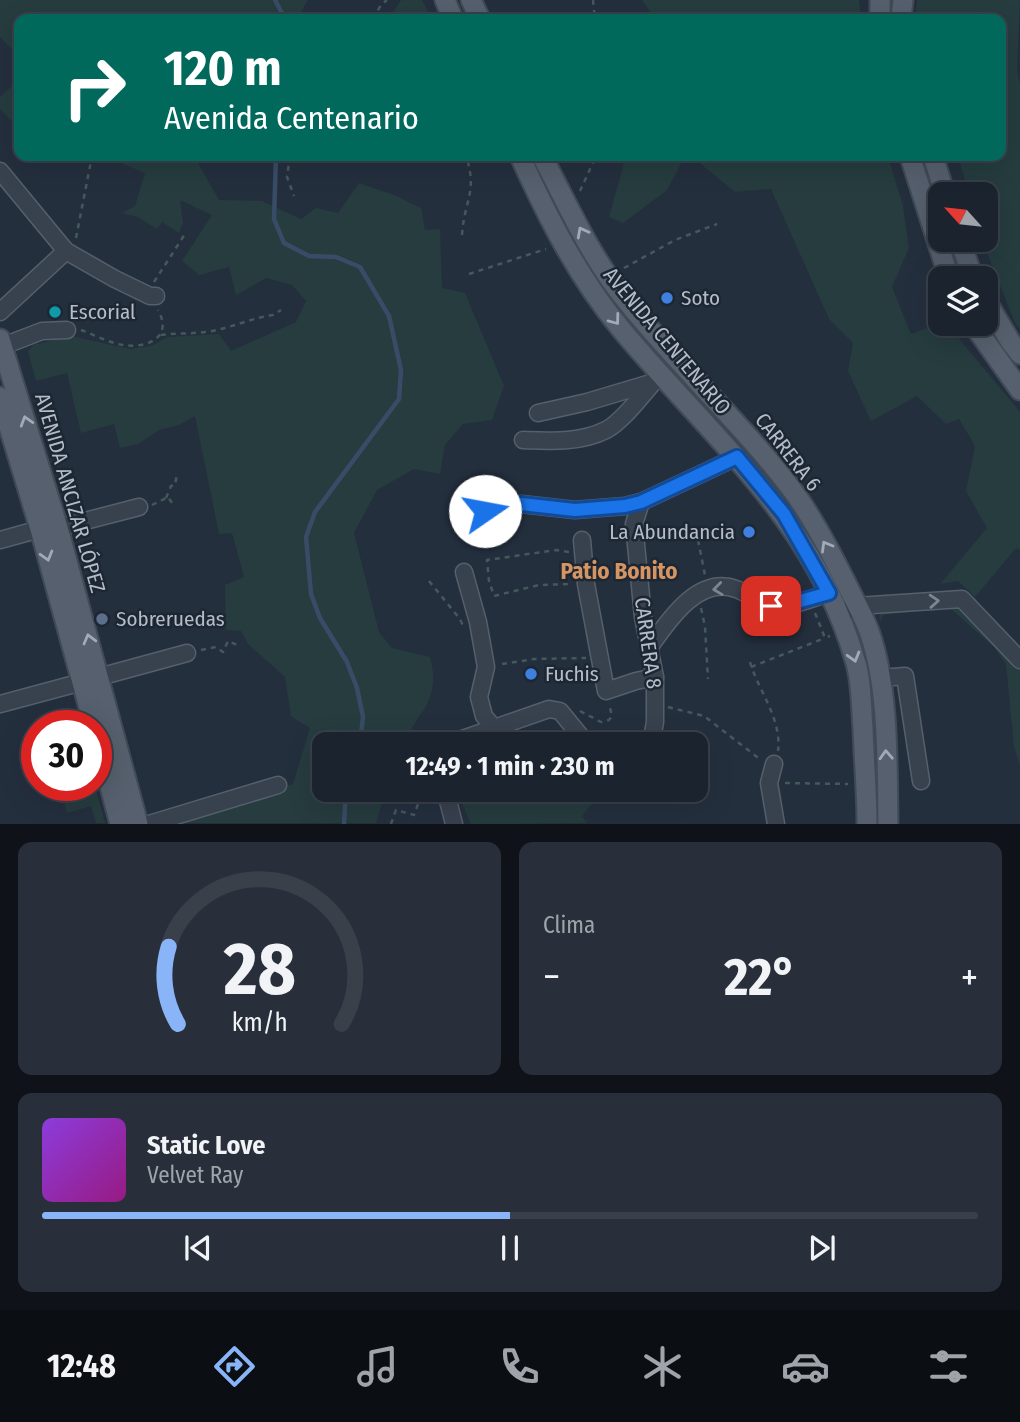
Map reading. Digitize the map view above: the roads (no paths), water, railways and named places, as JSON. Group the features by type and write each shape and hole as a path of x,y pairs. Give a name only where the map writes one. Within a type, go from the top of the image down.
{"main road":[{"name":"AVENIDA CENTENARIO","path":"522,161 564,247 586,283 658,379 737,457 784,514 829,593 856,662 860,689 867,824"},
{"name":"CARRERA 6","path":"545,161 593,253 608,275 648,328 757,446 799,500 831,553 870,632 881,678 888,824"},
{"path":"912,161 945,266"},
{"path":"934,161 941,182"},
{"path":"998,321 1020,354"},
{"path":"982,336 1020,390"},
{"name":"AVENIDA ANCIZAR LÓPEZ","path":"1,342 90,679 138,824"},
{"name":"AVENIDA ANCIZAR LÓPEZ","path":"0,397 49,528"},
{"name":"AVENIDA ANCIZAR LÓPEZ","path":"90,679 93,710"},
{"path":"112,794 120,824"}],"street":[{"path":"0,171 66,251 115,279 150,296 156,296"},
{"path":"0,312 66,251"},
{"path":"1,342 42,331 67,330"},
{"path":"538,413 587,402 658,379"},
{"path":"523,440 581,439 608,429 658,379"},
{"path":"485,511 521,504 575,510 625,506 641,502 737,457"},
{"name":"CARRERA 8","path":"641,502 634,524 643,617 655,677 656,704 652,732"},
{"path":"0,540 139,507"},
{"path":"582,547 606,691 655,677"},
{"path":"464,572 478,622 486,667 479,697 484,716 494,728"},
{"path":"649,648 666,624 697,595 713,587 738,589 771,606 786,605 829,593"},
{"path":"838,614 857,607 962,599 1020,660"},
{"path":"0,704 187,653"},
{"path":"881,678 905,676 921,781"},
{"path":"482,732 549,709 560,711 577,732"},
{"path":"774,764 769,783 776,824"},
{"path":"149,824 278,785"},
{"path":"444,802 454,824"}],"waterway":[{"path":"275,0 282,14"},
{"path":"276,161 274,219 284,243 309,256 336,257 360,267 389,316 401,370 399,399 315,512 306,537 311,594 320,618 347,662 357,688 363,717 361,732"},
{"path":"344,824 345,802"}],"place":[{"name":"Soto","path":"667,298"},
{"name":"Escorial","path":"55,312"},
{"name":"La Abundancia","path":"749,532"},
{"name":"Sobreruedas","path":"102,619"},
{"name":"Fuchis","path":"531,674"}],"district":[{"name":"Patio Bonito","path":"619,571"}]}
